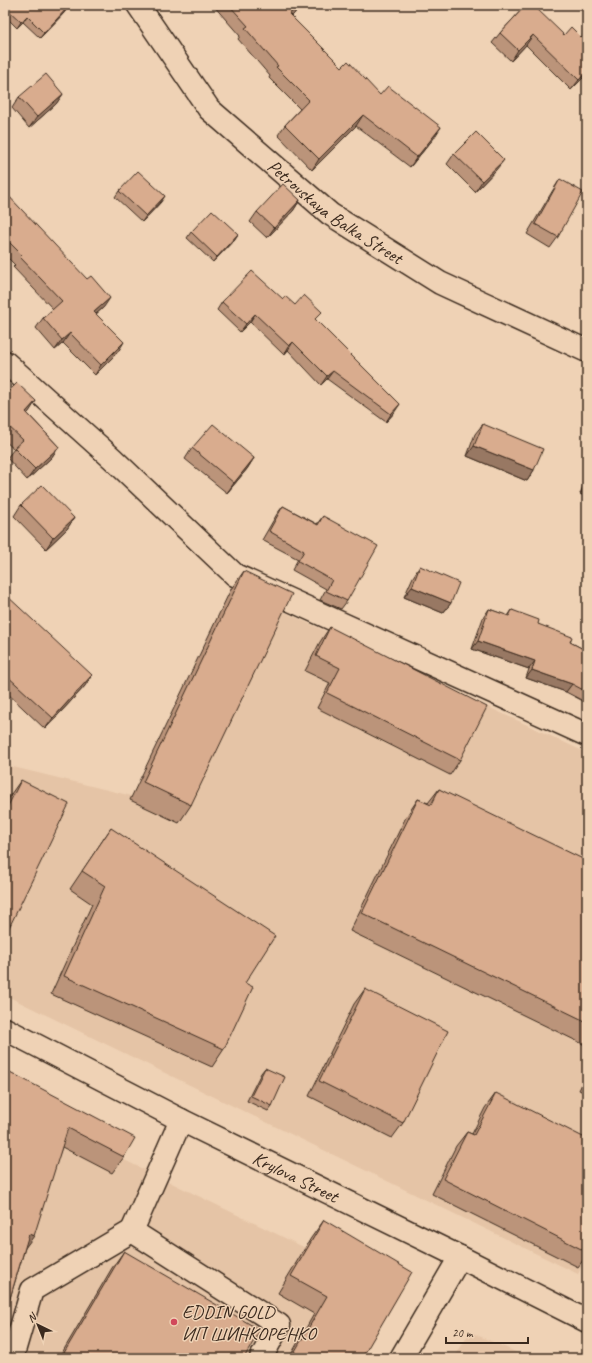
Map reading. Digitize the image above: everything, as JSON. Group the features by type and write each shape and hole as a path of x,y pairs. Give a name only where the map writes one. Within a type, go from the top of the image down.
{"street":[{"name":"Petrovskaya Balka Street","path":"138,5 209,108 330,214 440,283 587,351"},
{"path":"5,362 113,459 235,575 587,735"},
{"name":"Krylova Street","path":"5,1029 181,1120 587,1321"},
{"path":"12,1358 32,1290 132,1231 181,1120"},
{"path":"132,1231 279,1326 261,1358"},
{"path":"400,1358 460,1257"}],"shaded area":[{"path":"235,589 587,753 587,1256 578,1274 5,995 5,774 9,766 132,796"},
{"path":"5,1102 400,1294 362,1358 5,1358"},
{"path":"470,1332 529,1358 454,1358"}],"building":[{"path":"5,5 65,5 68,7 44,33 27,16 21,22 5,7"},
{"path":"229,5 300,5 289,14 342,67 348,61 380,95 388,86 441,127 417,157 363,115 319,159 285,125 309,100 276,67 278,66 245,28 248,26"},
{"path":"526,5 533,5 564,35 571,27 581,37 587,31 587,71 579,80 533,35 518,50 500,33"},
{"path":"46,74 63,94 37,117 19,97"},
{"path":"476,132 504,160 482,181 454,154"},
{"path":"138,171 165,196 146,216 119,191"},
{"path":"560,179 583,192 558,237 535,224"},
{"path":"283,184 300,200 274,228 257,212"},
{"path":"5,192 87,279 91,276 110,298 94,312 124,342 101,365 70,333 62,340 43,318 62,301 20,257 22,255 5,238"},
{"path":"212,210 238,234 217,257 191,232"},
{"path":"252,271 283,299 285,296 295,305 304,295 322,312 315,319 400,404 391,414 333,371 327,376 293,342 289,346 255,314 246,324 222,302"},
{"path":"17,383 36,401 26,412 59,447 35,469 14,448 23,440 5,423 5,395"},
{"path":"213,424 254,458 234,483 192,448"},
{"path":"483,424 543,449 534,470 474,446"},
{"path":"587,480 587,490 584,489"},
{"path":"42,485 74,518 53,538 21,505"},
{"path":"283,506 318,525 323,516 378,546 347,601 326,591 332,580 298,561 304,551 269,531"},
{"path":"420,566 459,583 451,603 412,587"},
{"path":"244,571 292,594 191,805 143,782"},
{"path":"5,594 92,675 53,718 5,674"},
{"path":"489,609 509,616 512,610 539,620 538,624 572,637 570,642 587,651 587,692 572,684 532,670 535,661 478,641"},
{"path":"330,627 487,707 460,760 327,693 340,668 316,656"},
{"path":"21,780 69,804 5,936 5,812"},
{"path":"439,789 587,861 587,873 584,879 587,881 587,1022 362,913 418,799 431,805"},
{"path":"111,828 275,936 245,983 253,987 224,1049 64,976 105,886 82,871"},
{"path":"365,989 448,1031 403,1123 319,1081"},
{"path":"265,1068 285,1077 272,1106 251,1096"},
{"path":"8,1071 135,1138 124,1157 68,1128 34,1236 29,1234 5,1315 5,1080"},
{"path":"496,1093 587,1139 587,1252 443,1179 467,1132 474,1135"},
{"path":"324,1220 412,1272 362,1358 291,1358 327,1296 291,1276"},
{"path":"124,1251 260,1330 244,1358 61,1358"}],"place":[{"name":"EDDIN GOLD ИП ШИНКОРЕНКО","path":"174,1322"}]}
